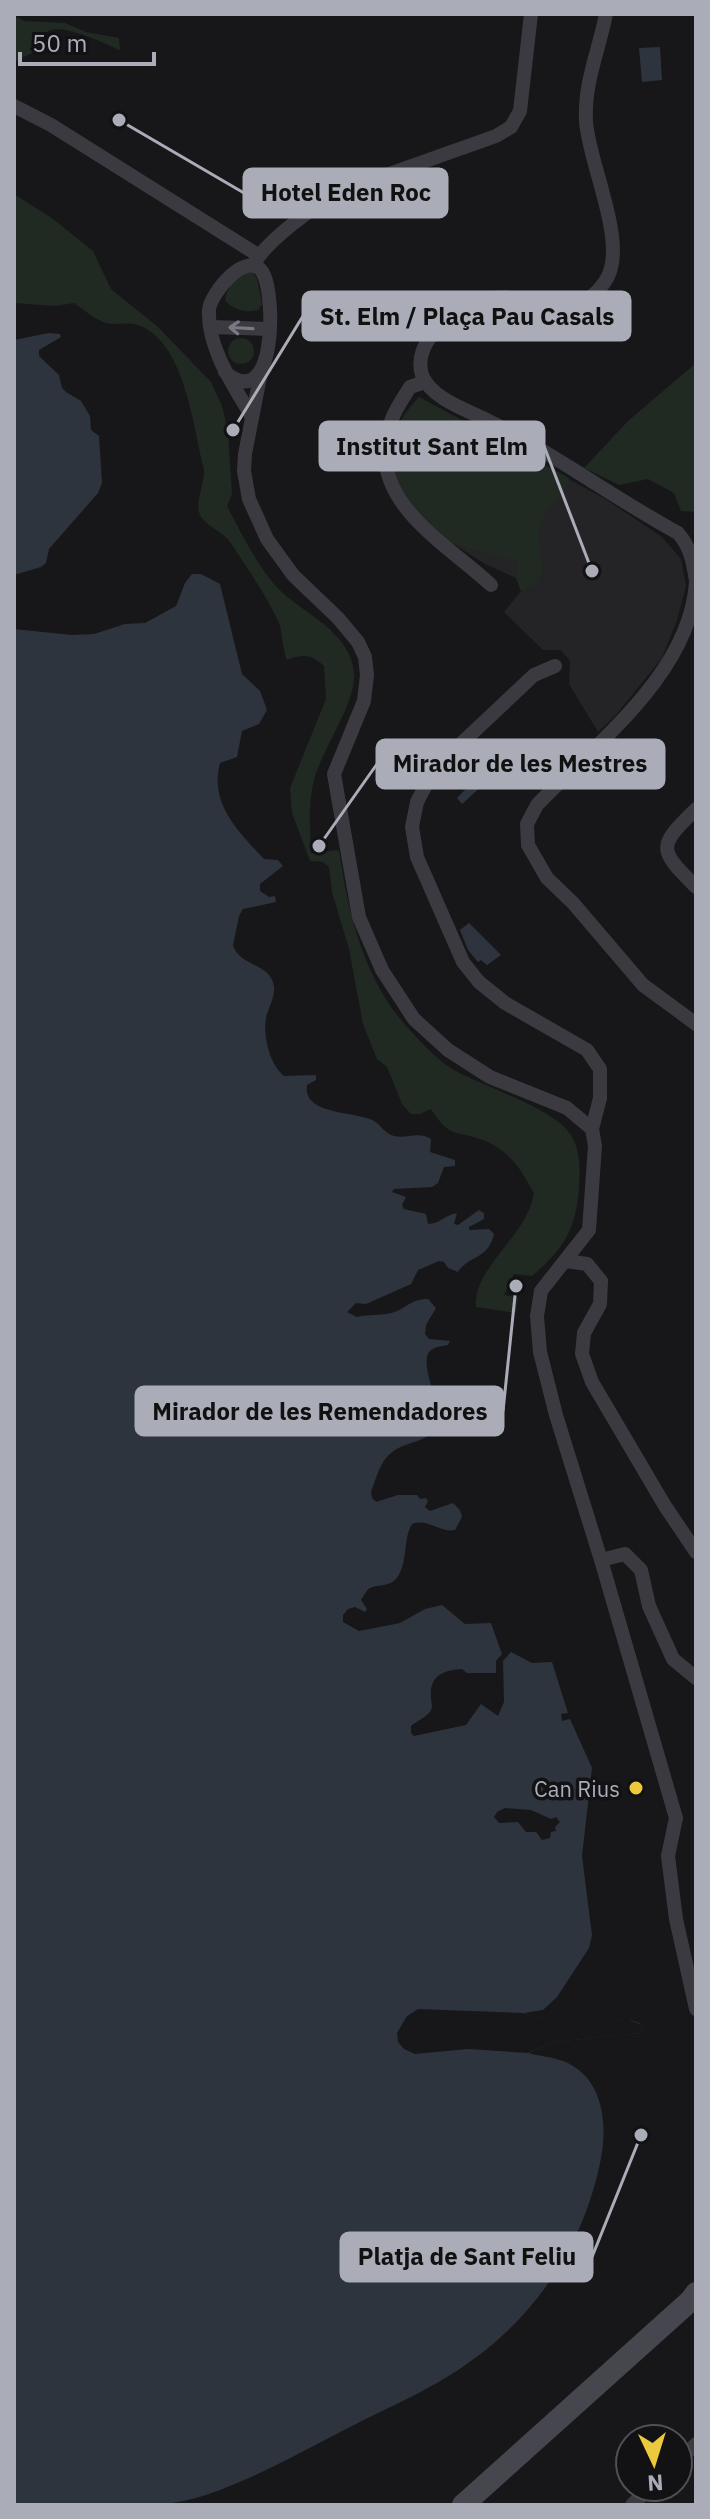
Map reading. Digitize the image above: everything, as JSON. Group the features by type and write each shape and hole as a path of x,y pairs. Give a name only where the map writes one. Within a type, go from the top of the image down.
{"main road":[{"path":"463,2505 694,2297"}],"street":[{"path":"252,417 220,362 209,310 215,296 238,269 255,260 325,200 341,191 496,136 511,127 520,111 531,14"},
{"path":"606,14 589,73 586,122 612,236 613,258 607,279 592,297 566,309 542,308 501,296 481,299 463,307 427,342 421,353 420,369 425,382 438,394 510,431 678,533 687,544 696,582 695,601 671,658 647,693 537,805 527,824 528,845 547,878 573,903 643,985 696,1024"},
{"path":"14,106 51,125 255,260 264,277 270,312 267,359 261,372 244,471 249,499 267,539 293,575 338,618 358,642 365,657 367,689 364,701 334,774 359,917 382,970 414,1019 448,1050 490,1077 567,1108 592,1129"},
{"path":"212,327 269,329"},
{"path":"225,372 244,380 261,372"},
{"path":"425,382 410,387 391,419 385,448 389,478 406,511 491,585"},
{"path":"555,666 534,675 434,769 417,802 412,827 417,857 463,962 479,982 505,1003 587,1050 600,1069 600,1098 592,1129 595,1146 589,1230 541,1291 537,1316 540,1352 676,1818 668,1856 676,1919 696,2009"},
{"path":"696,809 673,831 666,844 668,858 696,887"},
{"path":"566,1261 587,1264 601,1281 600,1304 584,1333 582,1354 592,1382 665,1506 696,1552"},
{"path":"601,1560 625,1554 641,1570 649,1606 673,1659 696,1678"}],"shaded area":[{"path":"14,16 25,21 65,23 86,32 119,38 120,50 137,59 95,39 59,29 40,37 41,43 36,51 14,62"},
{"path":"660,47 662,80 642,82 639,48"},
{"path":"14,194 53,219 93,251 111,289 158,327 211,382 222,406 228,431 232,494 227,506 254,556 274,584 333,632 350,657 354,672 350,697 318,768 312,789 311,853 339,850 353,922 380,990 409,1029 442,1062 550,1116 562,1125 574,1141 579,1161 579,1181 571,1228 560,1248 532,1276 514,1274 504,1295 518,1298 516,1313 476,1307 477,1294 488,1270 522,1223 534,1194 519,1169 500,1149 448,1129 431,1109 411,1114 402,1104 387,1067 377,1059 363,1024 329,867 323,862 310,861 292,813 290,788 326,699 324,666 307,656 287,660 279,623 263,593 230,542 201,517 199,502 204,469 191,411 178,369 156,336 141,326 102,321 74,303 56,306 14,303"},
{"path":"245,272 252,272 257,278 262,304 258,310 240,310 225,301 229,288"},
{"path":"49,333 60,334 61,337 39,350 39,356 59,375 62,388 81,401 90,416 91,430 99,436 102,483 98,493 49,549 46,563 14,575 14,340"},
{"path":"241,338 250,342 254,351 250,360 241,364 232,360 228,351 232,342"},
{"path":"696,363 696,512 681,511 674,493 648,479 619,485 584,468 628,421"},
{"path":"419,397 607,500 662,537 681,559 686,586 662,658 598,732 569,684 570,661 561,650 543,650 504,612 521,591 516,578 485,564 430,529 403,416"},
{"path":"419,397 569,478 540,526 542,572 533,586 521,591 516,578 518,562 453,543 426,525 405,500 393,470 393,439 400,421"},
{"path":"192,574 201,574 220,584 242,674 260,691 267,710 259,724 242,731 237,757 220,763 218,778 222,804 236,828 264,859 278,860 283,866 260,884 260,891 269,897 275,896 276,902 243,909 233,945 236,952 268,973 272,979 274,991 265,1033 274,1064 284,1076 316,1075 316,1080 307,1085 308,1095 322,1107 374,1121 394,1136 431,1139 430,1152 455,1160 455,1166 444,1167 438,1183 432,1187 394,1189 392,1192 406,1197 402,1205 404,1209 426,1214 428,1224 457,1213 454,1224 458,1225 479,1210 484,1213 484,1219 469,1227 469,1230 489,1229 494,1234 487,1249 458,1272 439,1261 418,1270 411,1284 366,1304 356,1303 347,1312 357,1317 387,1314 428,1299 436,1308 426,1325 425,1334 429,1339 450,1341 448,1345 430,1351 427,1357 437,1424 430,1435 387,1456 371,1492 376,1502 398,1495 417,1495 420,1499 426,1498 425,1507 430,1511 453,1503 462,1517 455,1530 423,1523 412,1524 399,1575 391,1583 368,1589 361,1600 367,1609 365,1612 355,1607 348,1609 343,1615 343,1622 359,1631 400,1623 425,1609 442,1605 465,1624 491,1623 502,1654 496,1661 496,1673 467,1673 462,1669 449,1671 435,1679 431,1690 431,1710 411,1726 414,1736 466,1725 481,1704 498,1716 504,1702 503,1661 511,1652 532,1663 552,1662 568,1713 561,1714 562,1721 570,1719 592,1768 582,1856 592,1935 589,1948 557,1997 543,2010 524,2013 548,2019 625,2020 643,2025 641,2033 554,2042 528,2053 563,2061 586,2077 594,2089 602,2115 601,2158 584,2216 557,2270 520,2318 475,2358 413,2396 260,2473 206,2495 136,2507 14,2505 14,629 94,634 125,624 145,623 176,606","holes":["505,1808 531,1810 551,1819 556,1817 560,1822 550,1838 542,1840 536,1832 526,1832 518,1822 499,1823 494,1817"]},
{"path":"489,765 496,773 462,804 457,798"},
{"path":"469,923 501,955 487,965 481,960 478,962 468,950 460,930"}],"pier":[{"path":"418,2009 522,2013 539,2018 591,2021 626,2019 643,2025 641,2033 554,2042 527,2053 468,2049 415,2054 398,2042 397,2033 407,2016"}],"place":[{"name":"Hotel Eden Roc","path":"119,120"},
{"name":"St. Elm / Plaça Pau Casals","path":"233,430"},
{"name":"Institut Sant Elm","path":"592,571"},
{"name":"Mirador de les Mestres","path":"319,846"},
{"name":"Mirador de les Remendadores","path":"516,1286"},
{"name":"Can Rius","path":"636,1788"},
{"name":"Platja de Sant Feliu","path":"641,2135"}]}
